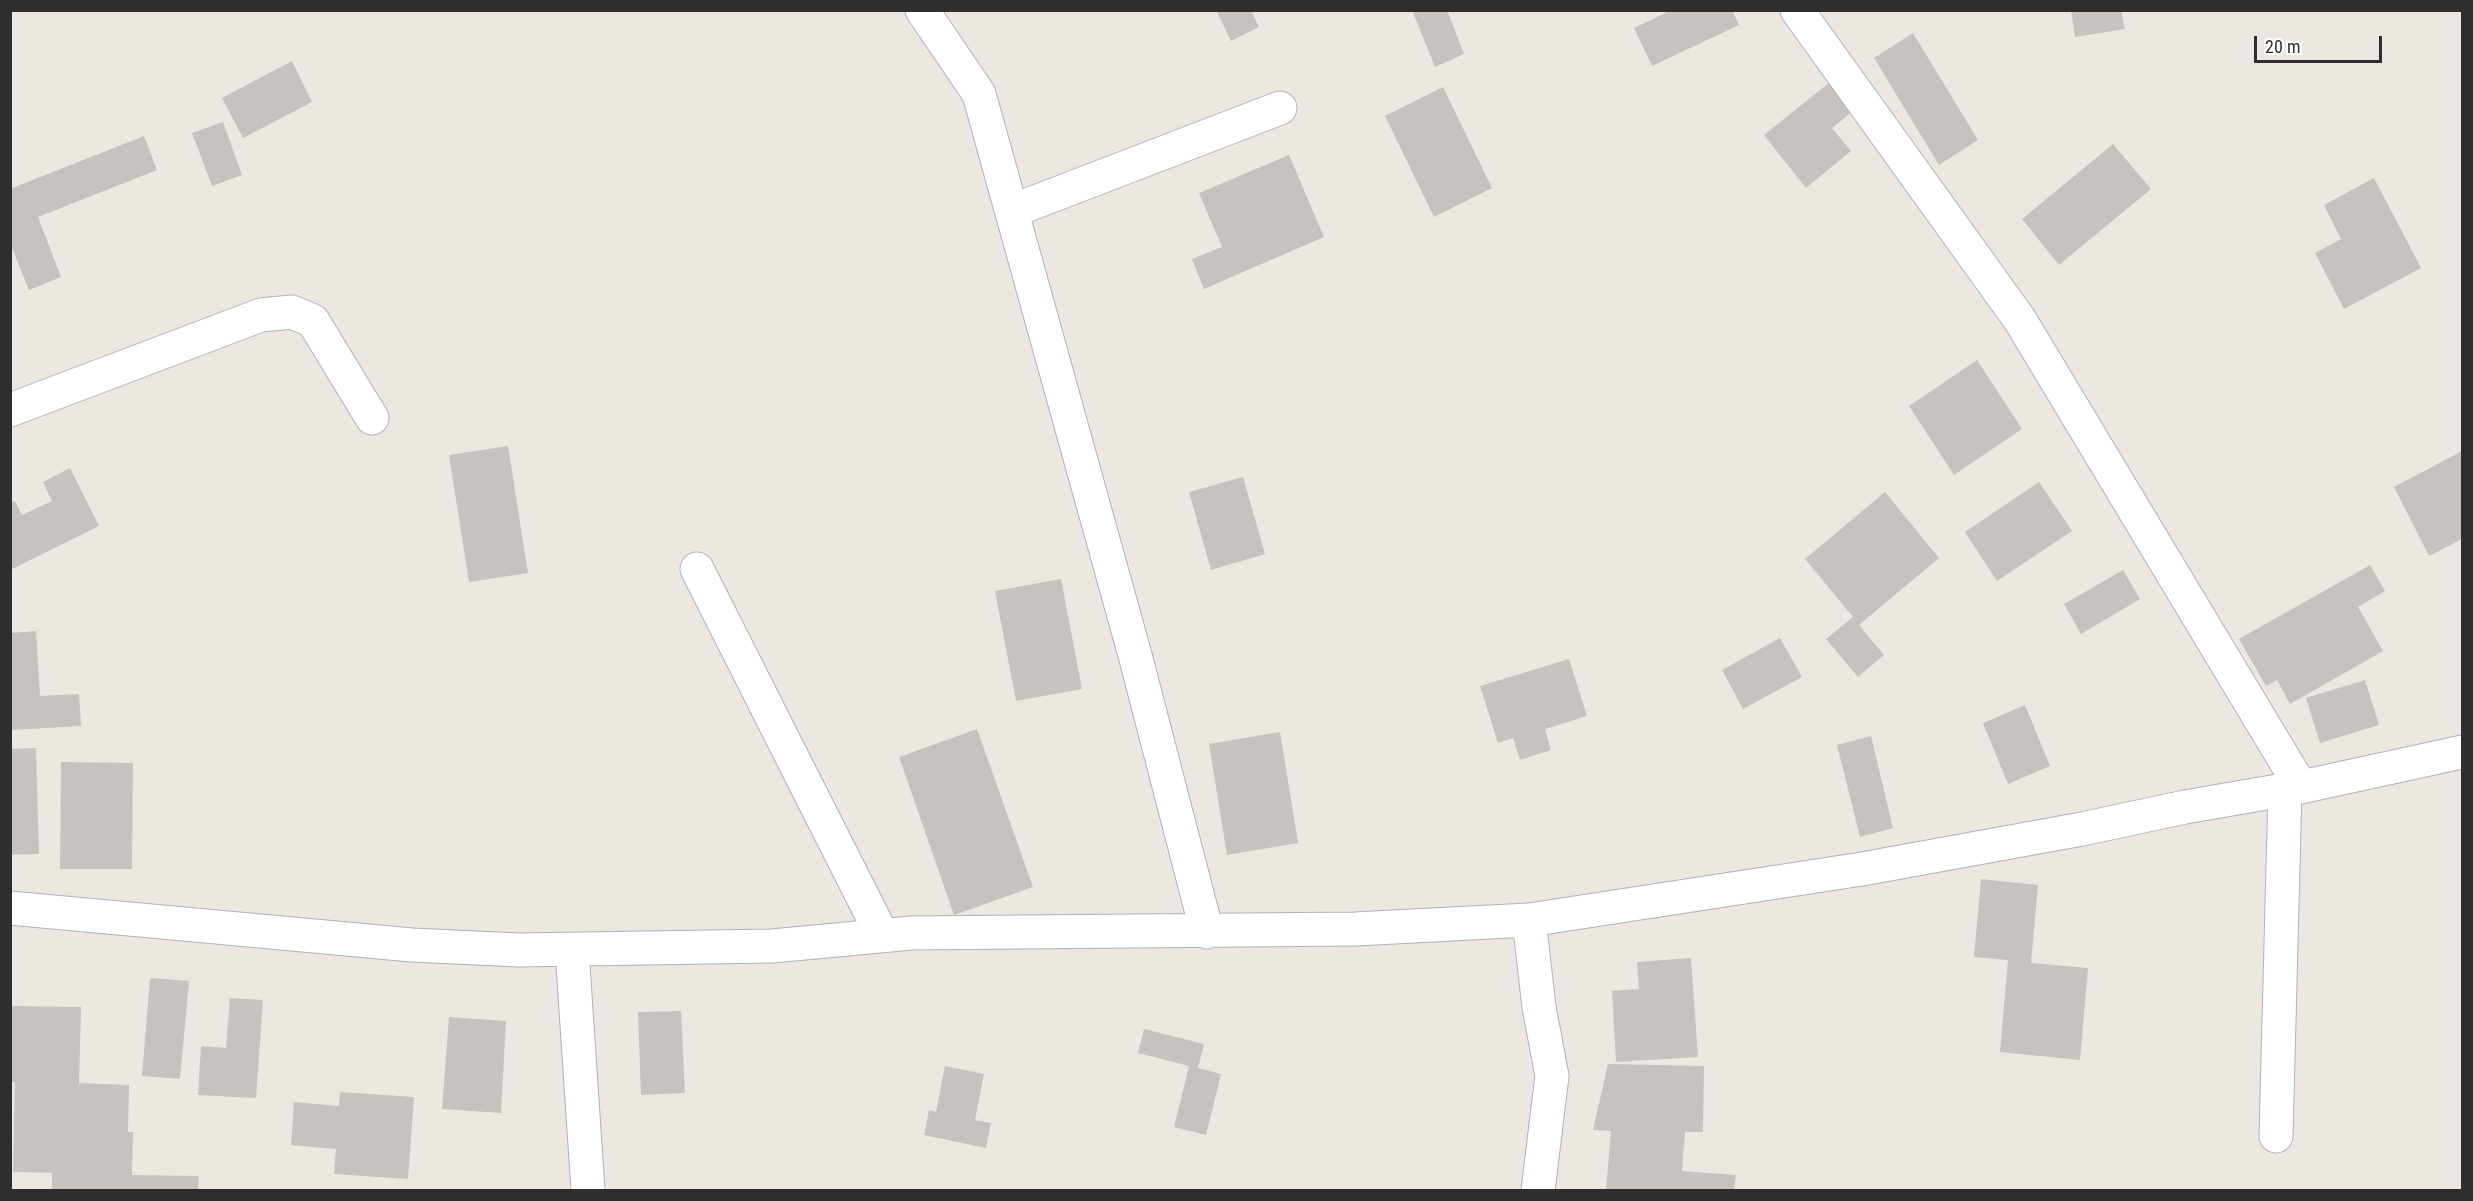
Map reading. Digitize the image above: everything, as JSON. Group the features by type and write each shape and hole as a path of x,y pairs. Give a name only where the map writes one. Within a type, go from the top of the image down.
{"street":[{"path":"922,10 979,94 1135,655 1207,932"},
{"path":"1797,10 2020,320 2293,789 2276,1136"},
{"path":"1012,211 1280,108"},
{"path":"10,410 261,315 292,312 314,321 372,418"},
{"path":"697,569 882,935"},
{"path":"10,908 412,945 519,950 772,946 882,935 1022,931 1207,932 1355,929 1528,920 1862,869 2082,830 2185,807 2293,789 2463,752"},
{"path":"1528,920 1539,1007 1552,1076 1538,1191"},
{"path":"572,950 588,1191"}],"building":[{"path":"1216,10 1251,10 1259,27 1231,41"},
{"path":"1412,10 1447,10 1464,54 1435,67"},
{"path":"1672,10 1732,10 1739,25 1652,66 1634,28"},
{"path":"2071,10 2121,10 2125,29 2075,37"},
{"path":"1913,33 1978,140 1939,165 1874,58"},
{"path":"292,61 312,102 243,138 222,98"},
{"path":"1830,82 1853,111 1832,128 1851,151 1806,188 1764,135"},
{"path":"1443,87 1492,188 1434,217 1385,116"},
{"path":"223,122 242,175 212,186 192,133"},
{"path":"144,136 157,170 38,217 61,277 29,290 10,243 10,189"},
{"path":"2113,144 2151,189 2059,265 2022,219"},
{"path":"1289,155 1324,237 1204,289 1192,259 1222,247 1199,193"},
{"path":"2374,178 2421,268 2344,309 2315,253 2341,239 2324,205"},
{"path":"1977,360 2022,429 1954,475 1909,406"},
{"path":"508,446 528,573 469,582 449,455"},
{"path":"2462,451 2462,539 2429,556 2394,487"},
{"path":"70,468 99,526 10,570 10,503 15,501 22,515 52,501 43,482"},
{"path":"1243,477 1265,554 1211,570 1189,492"},
{"path":"2039,482 2072,531 1997,581 1965,532"},
{"path":"1885,492 1939,558 1859,625 1884,655 1858,677 1826,639 1853,617 1805,559"},
{"path":"2370,565 2385,591 2358,607 2383,651 2290,704 2277,680 2266,686 2239,639"},
{"path":"2123,570 2140,599 2081,634 2064,604"},
{"path":"1061,579 1082,689 1016,701 995,591"},
{"path":"36,631 40,696 79,694 81,726 10,730 10,633"},
{"path":"1780,638 1802,677 1743,709 1722,670"},
{"path":"1569,659 1587,716 1545,729 1551,750 1520,760 1513,738 1498,743 1480,686"},
{"path":"2365,680 2379,725 2320,743 2306,698"},
{"path":"2025,705 2050,766 2008,784 1983,723"},
{"path":"977,729 1033,887 954,915 899,757"},
{"path":"1280,732 1298,843 1227,855 1209,744"},
{"path":"1871,736 1893,828 1860,837 1837,745"},
{"path":"36,748 39,854 10,855 10,749"},
{"path":"61,762 133,763 132,869 60,869"},
{"path":"1981,879 2038,885 2031,963 2088,968 2080,1060 2000,1052 2008,960 1974,957"},
{"path":"1691,958 1698,1057 1616,1062 1612,991 1639,989 1637,962"},
{"path":"150,978 189,981 180,1079 142,1076"},
{"path":"230,998 263,1000 256,1098 198,1095 201,1046 226,1048"},
{"path":"10,1006 81,1007 79,1083 129,1085 128,1132 133,1132 132,1175 199,1176 198,1190 52,1190 52,1173 13,1172 15,1082 10,1082"},
{"path":"681,1011 685,1093 641,1095 638,1012"},
{"path":"449,1017 506,1021 501,1113 442,1109"},
{"path":"1144,1029 1204,1044 1198,1068 1221,1074 1206,1135 1174,1127 1189,1066 1138,1053"},
{"path":"1608,1064 1704,1066 1703,1132 1685,1132 1682,1171 1736,1175 1734,1190 1606,1190 1611,1131 1593,1130"},
{"path":"945,1066 984,1074 975,1120 991,1123 986,1148 924,1135 929,1110 936,1112"},
{"path":"340,1092 414,1097 408,1179 334,1174 336,1149 291,1145 294,1102 339,1106"}]}
